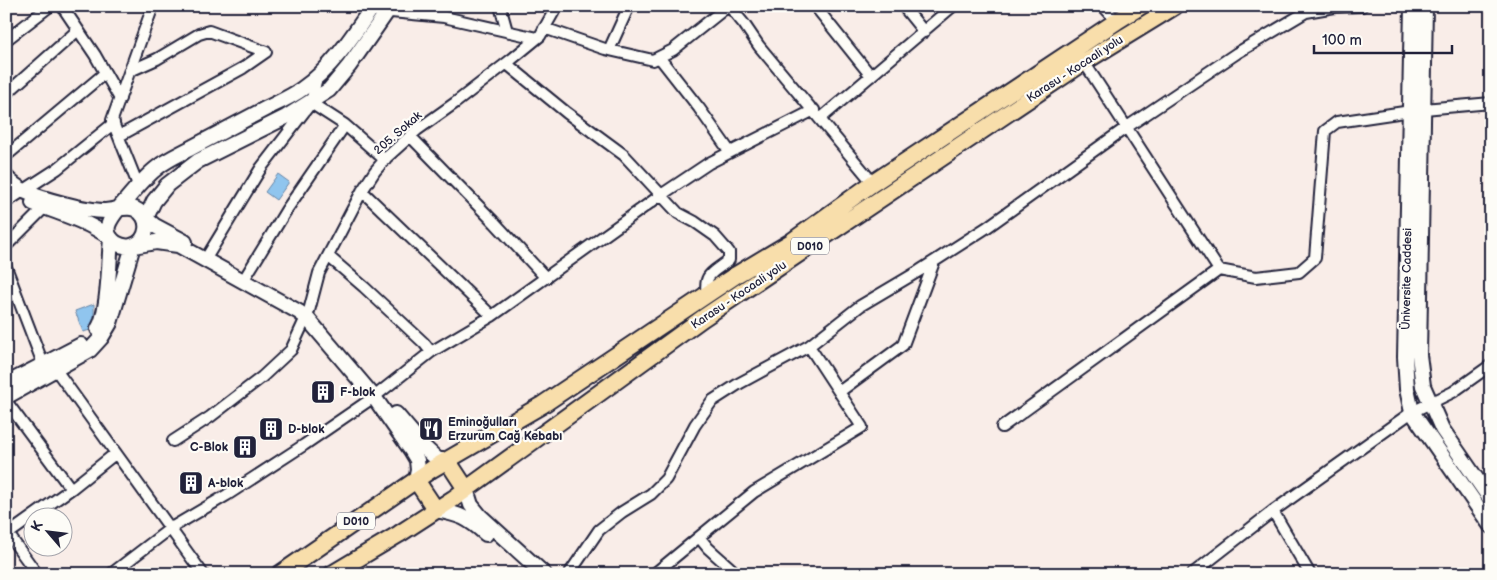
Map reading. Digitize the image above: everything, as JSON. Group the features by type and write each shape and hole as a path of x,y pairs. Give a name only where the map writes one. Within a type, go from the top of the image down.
{"highway":[{"name":"Karasu - Kocaali yolu","path":"416,480 542,405 707,295 791,242 873,183 1141,6"},
{"name":"Karasu - Kocaali yolu","path":"332,574 436,510 703,318 1084,62 1175,6"},
{"path":"447,460 466,489"},
{"path":"416,480 436,510"},
{"name":"D010","path":"280,574 416,480"}],"main road":[{"name":"Üniversite Caddesi","path":"1412,6 1417,110 1405,357 1407,389 1412,412 1491,526"},
{"path":"1425,6 1417,110 1419,355 1423,386 1442,429 1491,500"},
{"path":"6,397 49,370 90,340 101,325 106,301 111,238 108,226 109,220 138,186 158,166 300,91 325,71 351,39 367,7"},
{"path":"6,384 49,370 90,350 110,323 133,246 139,243 146,233 144,217 167,185 198,161 262,130 329,90 349,66 389,9"},
{"path":"6,177 13,184 13,195"},
{"path":"13,195 77,219 100,230 121,246 156,242 178,245 207,258"},
{"path":"13,195 102,211 130,208 207,258 244,278 296,302 425,448 438,460 447,460"},
{"path":"377,395 417,460 416,480"},
{"path":"466,489 471,505 480,516 544,574"},
{"path":"436,510 460,515 469,520 530,574"}],"street":[{"path":"6,40 50,6"},
{"path":"62,6 120,99"},
{"path":"138,186 112,120 153,6"},
{"path":"500,6 507,31"},
{"name":"205. Sokak","path":"172,441 210,417 270,370 292,350 308,314 319,273 362,191 385,160 417,130 507,64 537,38 558,6"},
{"path":"609,50 629,6"},
{"path":"544,28 609,50 653,60 673,50 728,6 873,183"},
{"path":"816,6 872,76"},
{"path":"903,6 924,32"},
{"path":"111,574 171,528 227,495 377,395 431,352 492,316 661,195 709,163 730,152 817,115 872,76 953,6"},
{"path":"1103,6 1117,21"},
{"path":"569,574 599,530 622,512 651,494 666,480 695,424 712,401 740,382 809,346 860,306 934,262 1026,200 1127,127 1237,53 1306,12 1335,7 1362,6"},
{"path":"367,7 444,17 537,38"},
{"path":"6,94 78,30"},
{"path":"118,136 242,68 266,52 209,32 199,34 157,60 130,71"},
{"path":"659,57 699,108 730,152"},
{"path":"1084,62 1220,270 1256,277 1299,272 1315,258 1325,130 1337,122 1417,110 1491,103"},
{"path":"507,64 567,113 624,155 678,213 715,236 730,252 729,260 709,275 705,284 707,295"},
{"path":"6,156 105,73"},
{"path":"207,258 261,168 311,102 317,77"},
{"path":"311,102 345,125 385,160"},
{"path":"13,195 57,169 114,123"},
{"path":"244,278 287,209 345,125"},
{"path":"411,137 546,278"},
{"path":"362,191 492,316"},
{"path":"6,246 45,207"},
{"path":"328,256 364,287 424,343 431,352"},
{"path":"839,392 904,345 934,262"},
{"path":"6,267 49,370 116,453 203,574"},
{"path":"1002,427 1220,270"},
{"path":"654,574 754,492 862,427 809,346"},
{"path":"1192,574 1273,511 1412,412 1453,392 1491,365"},
{"path":"6,401 71,489"},
{"path":"37,574 7,533 71,489 116,453"},
{"path":"1273,511 1310,574"},
{"path":"699,537 708,548 737,574"}],"water":[{"path":"278,174 289,182 276,200 265,192"},
{"path":"94,304 94,329 83,332 75,311"}],"place":[{"name":"F-blok","path":"323,392"},
{"name":"D-blok","path":"271,429"},
{"name":"Eminoğulları Erzurum Cağ Kebabı","path":"431,429"},
{"name":"C-Blok","path":"245,447"},
{"name":"A-blok","path":"191,483"}]}
